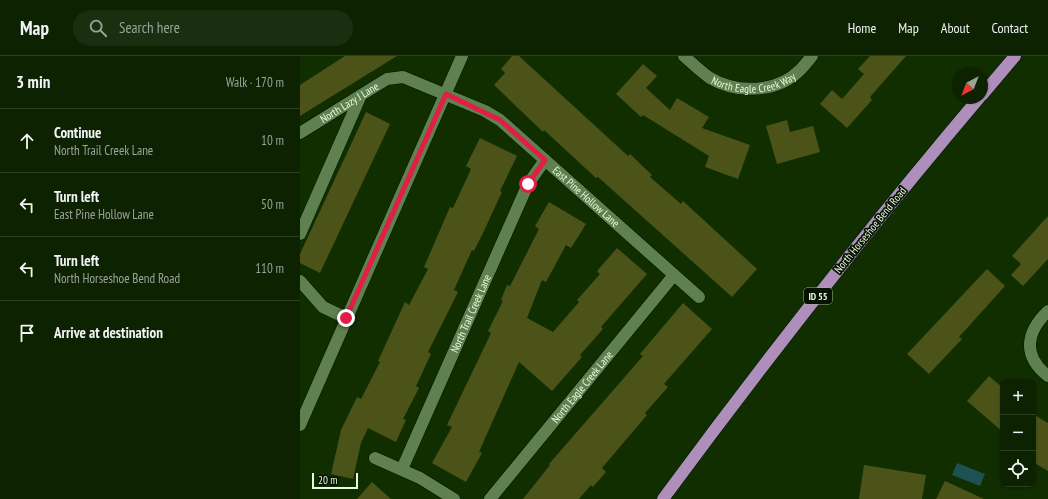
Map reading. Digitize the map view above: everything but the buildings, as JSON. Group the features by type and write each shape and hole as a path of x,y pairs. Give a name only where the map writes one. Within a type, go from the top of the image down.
{"highway":[{"path":"988,87 1014,56"},
{"name":"North Horseshoe Bend Road","path":"663,499 789,333 866,235 974,104"}],"street":[{"path":"300,424 462,56"},
{"name":"North Eagle Creek Way","path":"688,59 711,78 732,87 756,89 778,84 799,71 812,56"},
{"name":"North Lazy J Lane","path":"300,133 387,79 403,77 446,94"},
{"name":"East Pine Hollow Lane","path":"446,94 500,120 699,297"},
{"path":"300,234 361,95"},
{"name":"North Trail Creek Lane","path":"402,469 528,184 545,160"},
{"name":"North Eagle Creek Lane","path":"490,499 674,275"},
{"path":"300,281 322,307 346,318"},
{"path":"1048,311 1034,328 1030,339 1030,356 1041,371 1048,376"},
{"path":"375,458 420,478 454,499"}],"water":[{"path":"957,463 985,474 980,486 952,475"}],"route":[{"path":"346,318 446,94 500,120 545,160 536,170 528,184"}]}
